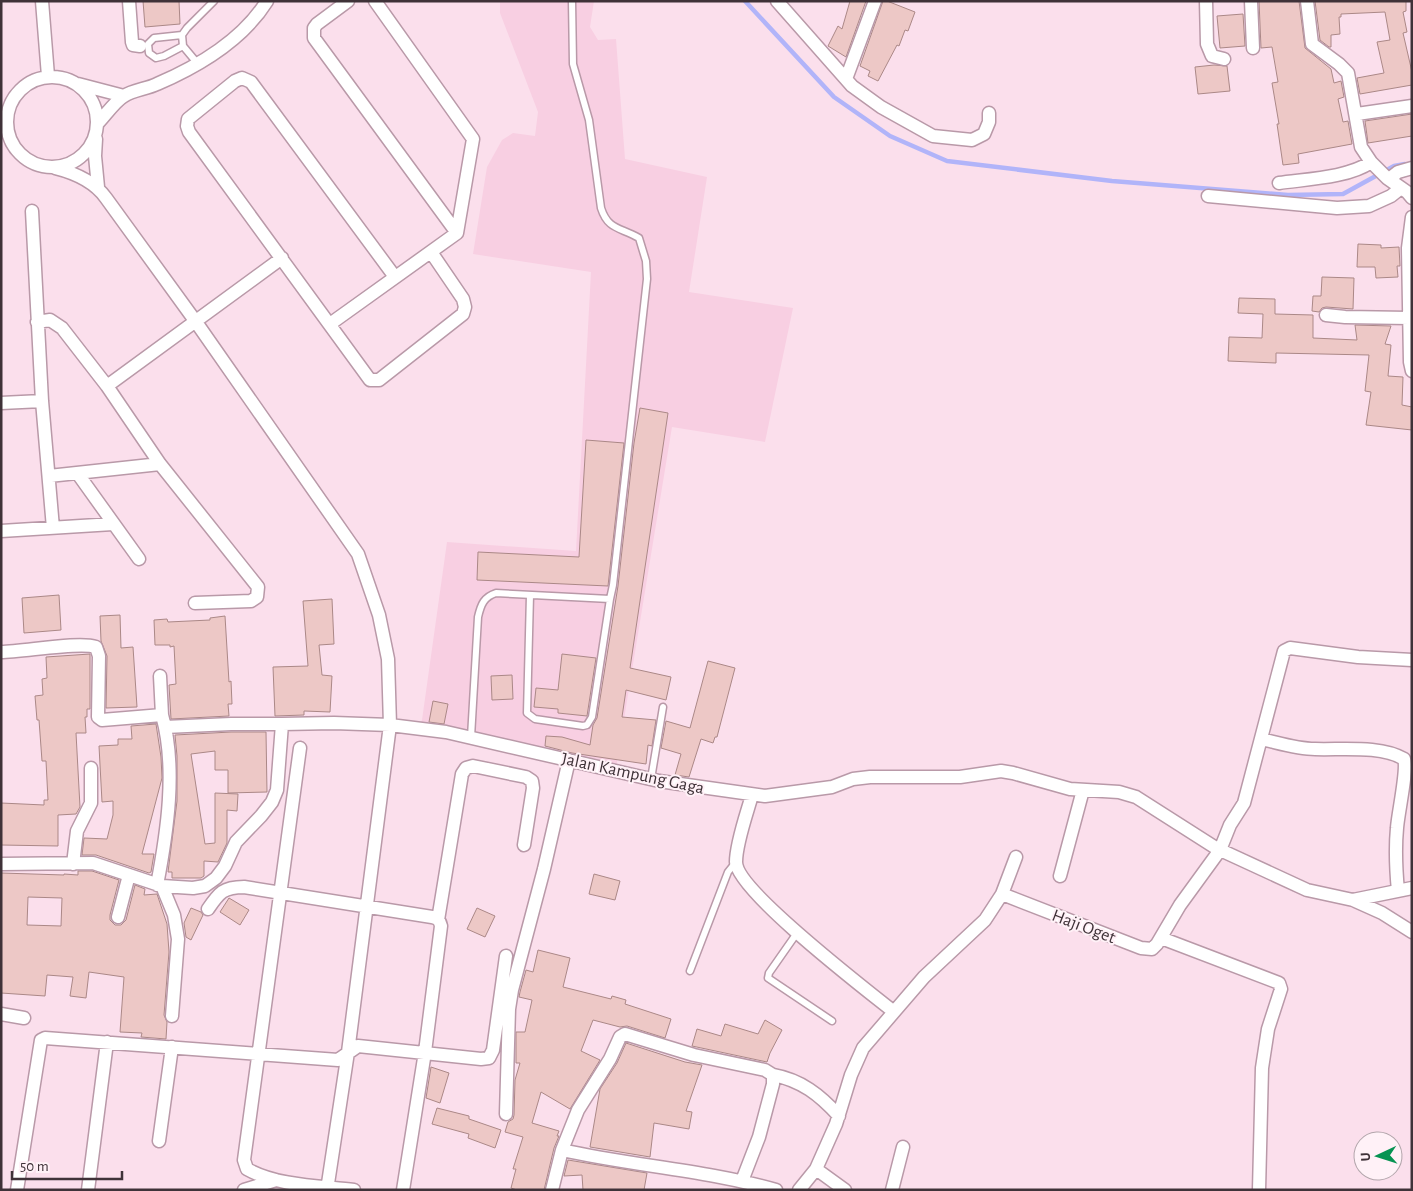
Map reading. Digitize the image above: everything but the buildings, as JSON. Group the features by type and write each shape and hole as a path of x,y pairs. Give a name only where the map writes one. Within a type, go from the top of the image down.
{"street":[{"path":"42,1 48,76"},
{"path":"129,1 132,42 133,45 140,46"},
{"path":"55,168 65,166 78,159 88,150 97,128 124,96 154,86 198,64 236,36 255,18 267,1"},
{"path":"348,1 317,24 314,28 314,38 457,232"},
{"path":"330,324 457,232 473,140 375,1"},
{"path":"777,1 852,86 881,106 933,136 972,140 984,134 989,122 989,113"},
{"path":"846,79 875,1"},
{"path":"1206,1 1207,44 1209,51 1212,56 1224,59"},
{"path":"1251,1 1253,48"},
{"path":"1307,1 1312,44 1348,73 1362,147 1372,163 1412,198"},
{"path":"124,96 58,76 48,76 31,82 16,94 8,111 7,130 14,148 28,161 36,165 73,173 98,187 196,322 358,554 379,615 388,659 390,725 348,1052 327,1188"},
{"path":"395,277 251,82 242,78 235,82 188,119 186,126 367,377 372,381 379,380 460,318 464,312 465,304 463,299 431,252"},
{"path":"76,83 90,96 94,106 97,128 95,156 98,187"},
{"path":"1357,114 1412,106"},
{"path":"1279,183 1348,172 1372,163"},
{"path":"1388,178 1398,172 1412,168"},
{"path":"1208,196 1337,208 1369,206 1391,196 1401,188"},
{"path":"32,211 42,401 53,528"},
{"path":"1411,365 1409,318 1412,217"},
{"path":"107,386 282,258"},
{"path":"1326,314 1345,317 1409,318"},
{"path":"37,322 50,320 62,328 107,386 160,464 258,587 257,597 251,601 195,603"},
{"path":"1,403 42,401"},
{"path":"49,476 160,464"},
{"path":"78,474 139,559"},
{"path":"1,531 113,524"},
{"name":"Jalan Kampung Gaga","path":"1,652 72,646 91,645 96,647 99,656 98,717 102,720 231,724 334,723 390,725 471,737 651,779 765,796 818,790 853,779 870,777 960,777 1001,771 1083,790 1119,792 1136,797 1220,850 1307,890 1353,900"},
{"path":"1259,1190 1262,1068 1268,1029 1281,985 1160,938 1180,904 1220,850 1230,825 1244,803 1284,651 1290,648 1358,657 1412,660"},
{"path":"160,676 170,777 160,886 174,915 178,939 172,1016"},
{"path":"1,864 93,863 160,886 193,888 205,886 213,881 225,866 236,842 272,802 277,790 282,724"},
{"path":"1261,739 1298,748 1342,748 1383,752 1404,759 1405,771 1397,828 1396,865 1398,891"},
{"path":"300,748 244,1160 247,1169 259,1176 327,1188 354,1190"},
{"path":"506,1114 509,1009 512,990 570,760"},
{"path":"438,920 462,774 466,768 473,766 526,777 532,781 533,788 524,845"},
{"path":"73,864 77,831 91,803 91,768"},
{"path":"1060,876 1083,790"},
{"path":"752,795 736,862 740,874 797,933 894,1012"},
{"path":"799,1190 816,1169 839,1116 851,1075 863,1048 924,977 985,920 1002,894 1016,857"},
{"path":"118,917 128,875"},
{"path":"208,909 218,895 231,887 432,917 438,920 442,926 425,1052 403,1190"},
{"path":"1353,900 1412,888"},
{"name":"Haji Oget","path":"1002,894 1147,950 1155,947 1160,938"},
{"path":"1353,900 1382,913 1412,932"},
{"path":"17,1190 41,1040 45,1038 338,1060 358,1046 481,1059 489,1058 494,1050 506,956"},
{"path":"1,1014 24,1018"},
{"path":"552,1190 562,1150 578,1110 610,1059 620,1037 623,1035 631,1035 694,1055 765,1070 773,1075 810,1088 839,1116"},
{"path":"88,1190 107,1042"},
{"path":"159,1141 172,1047"},
{"path":"742,1181 759,1136 773,1084 773,1075"},
{"path":"892,1190 903,1147"},
{"path":"562,1150 742,1181 776,1190"},
{"path":"816,1169 845,1190"},
{"path":"244,1190 276,1180"}],"lane":[{"path":"198,64 183,46 182,35 214,1"},
{"path":"530,595 527,713 535,719 583,726 591,722 610,599 647,279 646,261 638,238 610,225 601,208 589,120 573,64 572,1"},
{"path":"182,35 154,38 148,44 149,53 156,58 183,46"},
{"path":"471,737 478,616 480,605 488,596 496,593 610,599"},
{"path":"651,779 664,707"},
{"path":"690,971 728,872 736,862"},
{"path":"797,933 769,973 768,978 832,1021"}],"shaded area":[{"path":"500,1 594,1 590,27 598,40 616,39 625,159 707,177 689,292 793,308 765,442 672,427 616,768 420,724 447,542 576,551 591,272 473,254 487,167 502,140 513,133 535,136 538,112 500,13"}],"waterway":[{"path":"745,1 834,97 890,136 947,161 1112,181 1288,195 1343,194 1394,166 1405,164"}]}
